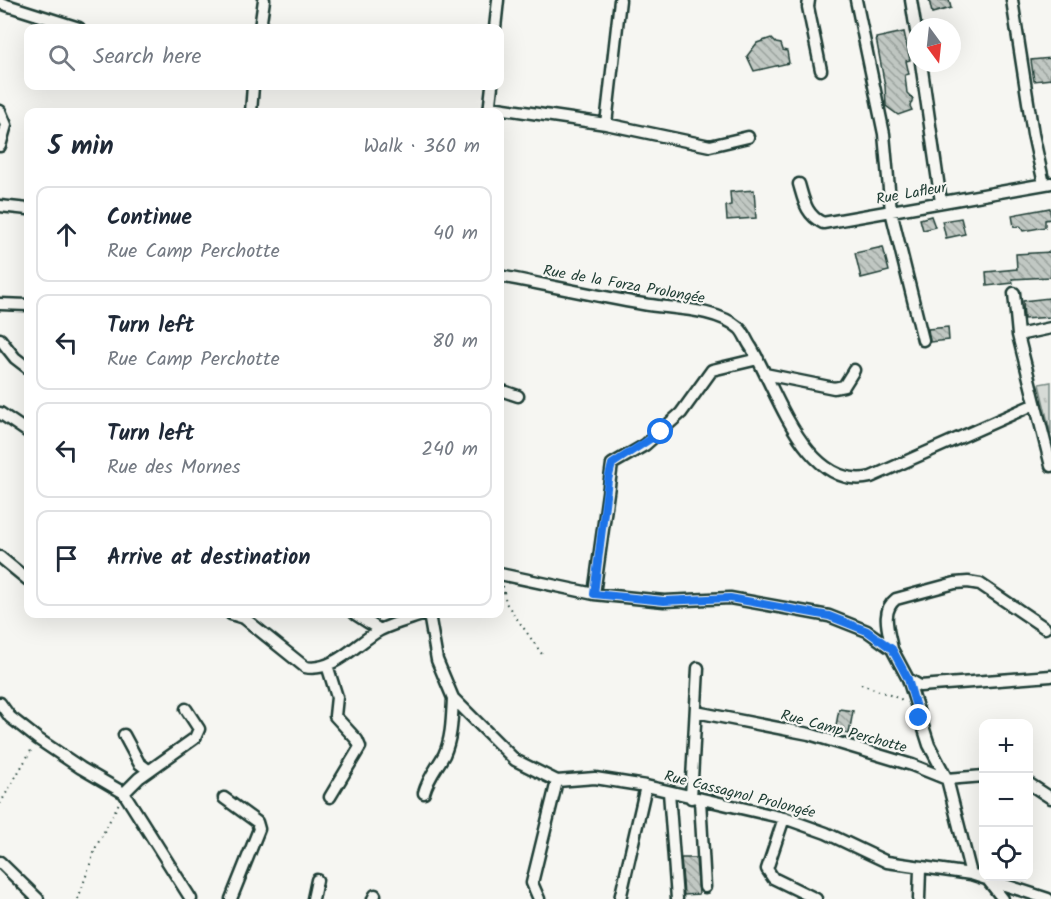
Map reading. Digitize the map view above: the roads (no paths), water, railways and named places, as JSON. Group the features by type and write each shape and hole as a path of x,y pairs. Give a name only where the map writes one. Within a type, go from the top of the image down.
{"street":[{"path":"261,24 264,0"},
{"path":"495,24 498,0"},
{"path":"606,124 620,0"},
{"path":"809,0 807,7 821,70"},
{"path":"856,0 884,134 891,211 923,340"},
{"path":"911,0 914,18"},
{"path":"1012,0 1033,134 1048,184"},
{"path":"0,3 66,24"},
{"path":"922,72 941,202"},
{"path":"251,108 253,90"},
{"path":"490,108 492,90"},
{"path":"0,111 6,125 0,146"},
{"path":"504,112 606,124 710,146 748,137"},
{"name":"Rue Lafleur","path":"799,184 807,210 814,219 823,223 1048,184"},
{"path":"0,206 24,208"},
{"name":"Rue de la Forza Prolongée","path":"504,277 645,304 703,311 739,328 758,359 797,438 818,460 840,476 857,480 872,477 1035,404"},
{"path":"1014,293 1018,335 1051,466"},
{"path":"0,304 24,305"},
{"path":"1018,335 1051,328"},
{"path":"0,339 15,358 24,365"},
{"path":"594,594 612,464 661,432 681,413 712,370 758,359"},
{"path":"765,374 834,388 844,386 854,370"},
{"path":"504,391 518,396"},
{"path":"0,413 24,429"},
{"path":"0,557 24,577"},
{"path":"504,575 594,594 664,601 730,598 829,616 867,631 892,649"},
{"path":"971,874 947,779 929,745 914,704 908,679 892,649 886,614 889,604 896,599 955,582 980,585 1046,628"},
{"path":"244,618 305,667 315,669 327,665 380,630 415,618"},
{"path":"361,618 380,630"},
{"path":"428,618 437,660 453,698 515,760 557,781 532,883 539,899"},
{"path":"327,665 336,697 335,716 360,747 330,797"},
{"path":"698,668 696,799 705,887"},
{"path":"908,679 920,686 1051,676"},
{"path":"424,793 429,777 444,754 452,725 453,698"},
{"path":"0,703 10,717 38,739 124,793 191,899"},
{"path":"124,793 148,771 195,738 199,729 186,709"},
{"name":"Rue Camp Perchotte","path":"696,712 809,734 912,765 947,779 979,776"},
{"path":"124,735 139,763 148,771"},
{"name":"Rue Cassagnol Prolongée","path":"557,781 595,778 646,786 784,818 826,833 886,862 979,876"},
{"path":"620,899 646,786"},
{"path":"1033,786 1051,798"},
{"path":"669,792 677,899"},
{"path":"224,798 257,822 259,829 231,899"},
{"path":"784,818 767,869 773,878 816,899"},
{"path":"0,862 38,899"},
{"path":"918,899 920,869"},
{"path":"313,899 317,880"},
{"path":"989,881 1002,899"},
{"name":"Rue Cassagnol Prolongée","path":"994,881 1048,899"}]}
